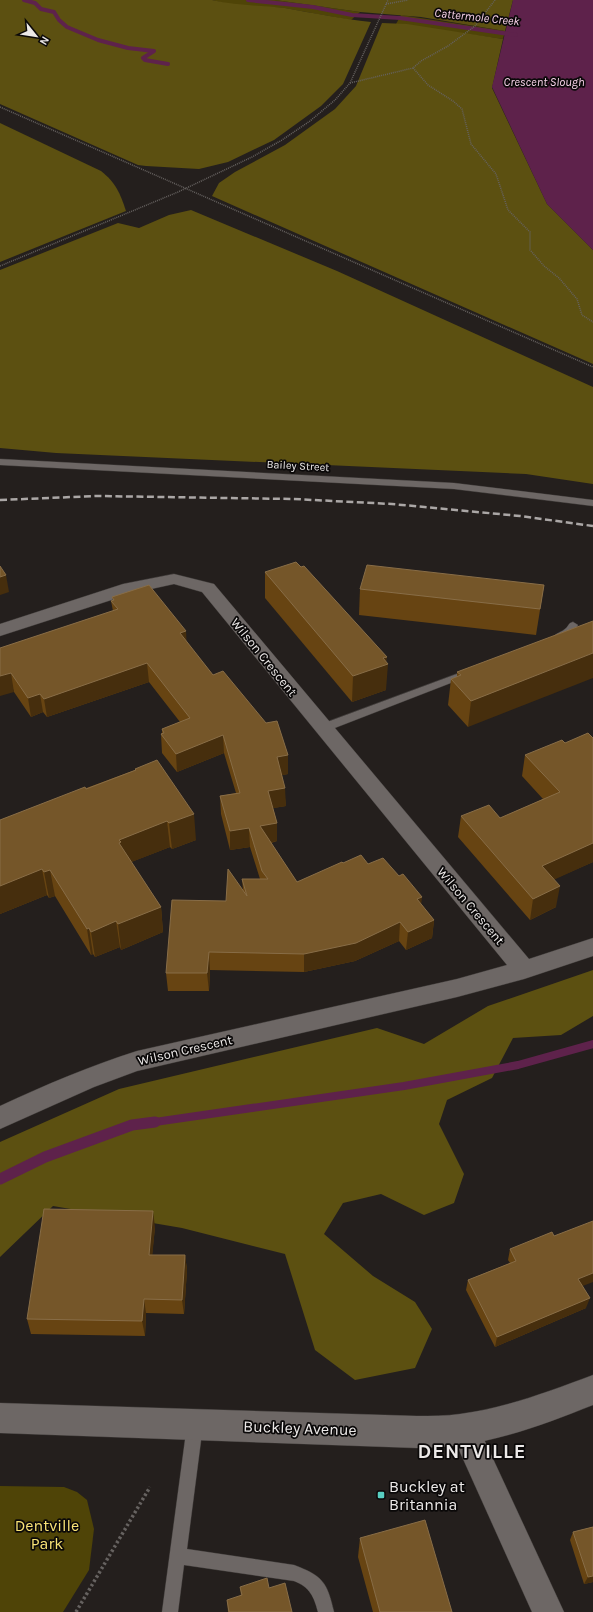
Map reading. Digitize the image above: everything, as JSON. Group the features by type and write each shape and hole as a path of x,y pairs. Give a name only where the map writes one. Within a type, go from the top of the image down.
{"street":[{"name":"Wilson Crescent","path":"0,630 129,588 174,579 208,588 524,970 457,988 138,1061 110,1069 0,1118"},
{"path":"524,970 593,947"},
{"name":"Buckley Avenue","path":"0,1418 417,1432 465,1430 509,1419 565,1401 593,1390"},
{"path":"465,1430 548,1612"}],"lane":[{"name":"Bailey Street","path":"0,462 454,486 593,503"},
{"path":"548,642 568,632 572,624"},
{"path":"323,728 482,667"},
{"path":"170,1612 195,1424"},
{"path":"177,1556 294,1573 306,1578 321,1590 326,1612"}],"path":[{"path":"0,266 138,210 185,189 252,157 282,140 310,121 335,100 350,83 388,0"},
{"path":"386,4 408,0"},
{"path":"350,83 413,68 421,61 443,49 475,26 495,0"},
{"path":"413,68 428,85 453,101 462,109 471,144 496,174 508,210 530,232 530,250 544,266 559,278 577,299 582,315 593,322"},
{"path":"0,107 593,367"},
{"path":"76,1612 150,1486"}],"green space":[{"path":"212,0 275,0 360,12 351,20 284,8 232,5"},
{"path":"401,15 505,31 503,39 396,24"},
{"name":"Dentville Park","path":"0,1486 64,1487 77,1492 87,1500 94,1529 89,1570 63,1612 0,1612"}],"shaded area":[{"path":"0,0 212,0 285,8 371,22 343,84 321,106 274,140 228,162 199,169 146,166 138,165 0,104"},
{"path":"275,0 513,0 505,31 421,17 360,12"},
{"path":"382,23 407,24 503,39 492,88 547,204 593,250 593,364 212,196 219,183 235,172 285,145 335,109 356,86"},
{"path":"0,123 101,171 117,189 126,211 0,262"},
{"path":"191,210 337,271 593,387 593,484 526,474 56,453 0,448 0,270 118,223 139,228 169,215"},
{"path":"593,970 593,1016 561,1035 513,1038 492,1078 447,1100 439,1124 464,1174 454,1203 424,1215 381,1194 343,1203 324,1234 373,1276 415,1302 432,1329 415,1368 355,1380 315,1350 285,1254 182,1228 53,1206 0,1257 0,1142 119,1089 377,1028 424,1044 488,1006"}],"water":[{"name":"Crescent Slough","path":"513,0 593,0 593,250 547,204 492,87"}],"building":[{"path":"296,562 301,567 304,566 387,657 383,658 388,664 353,676 265,572"},
{"path":"367,565 544,585 540,609 360,589"},
{"path":"0,566 6,575 0,577"},
{"path":"149,585 186,631 180,633 213,675 223,671 266,723 277,721 288,755 277,757 285,788 268,791 277,823 260,826 297,882 361,855 368,864 383,858 399,876 403,874 422,897 417,899 434,920 408,932 400,922 356,943 304,954 209,952 207,973 166,973 172,900 226,901 228,869 247,896 242,879 268,879 262,871 249,828 230,831 220,796 240,793 223,735 176,754 161,734 164,733 162,729 190,718 147,663 44,699 40,694 28,698 11,673 0,676 0,648 118,609 111,601 114,600 112,597"},
{"path":"593,621 593,653 471,701 451,679 461,675 457,672"},
{"path":"588,733 593,738 593,843 542,866 560,886 533,899 461,816 489,805 500,818 560,792 525,755 562,740 565,743"},
{"path":"157,760 194,814 169,823 167,821 119,840 121,842 119,843 161,907 118,924 116,921 91,932 89,928 87,929 50,870 44,872 42,869 0,886 0,820 85,787 86,789 136,770 135,769"},
{"path":"44,1209 153,1211 149,1255 185,1255 182,1300 144,1299 142,1321 27,1319"},
{"path":"593,1221 593,1273 578,1279 590,1298 497,1337 468,1280 516,1261 510,1249 552,1232 554,1236"},
{"path":"425,1520 452,1612 380,1612 360,1538"},
{"path":"593,1527 593,1576 588,1577 573,1532"},
{"path":"267,1578 269,1588 285,1583 292,1612 229,1612 227,1600 242,1595 240,1587"}],"waterway":[{"path":"24,0 35,3 41,9 54,12 59,20 67,27 98,40 128,48 154,51 143,58 145,60 168,64"},
{"name":"Cattermole Creek","path":"248,0 313,7 352,15 400,18 516,35"},
{"path":"154,1122 404,1086 518,1065 593,1044"},
{"path":"0,1179 45,1157 132,1125 154,1122"},
{"path":"148,1123 154,1122"}],"railway":[{"path":"0,500 97,496 294,499 392,504 520,516 593,526"}],"place":[{"name":"Buckley at Britannia","path":"381,1495"}],"district":[{"name":"DENTVILLE","path":"472,1451"}]}
